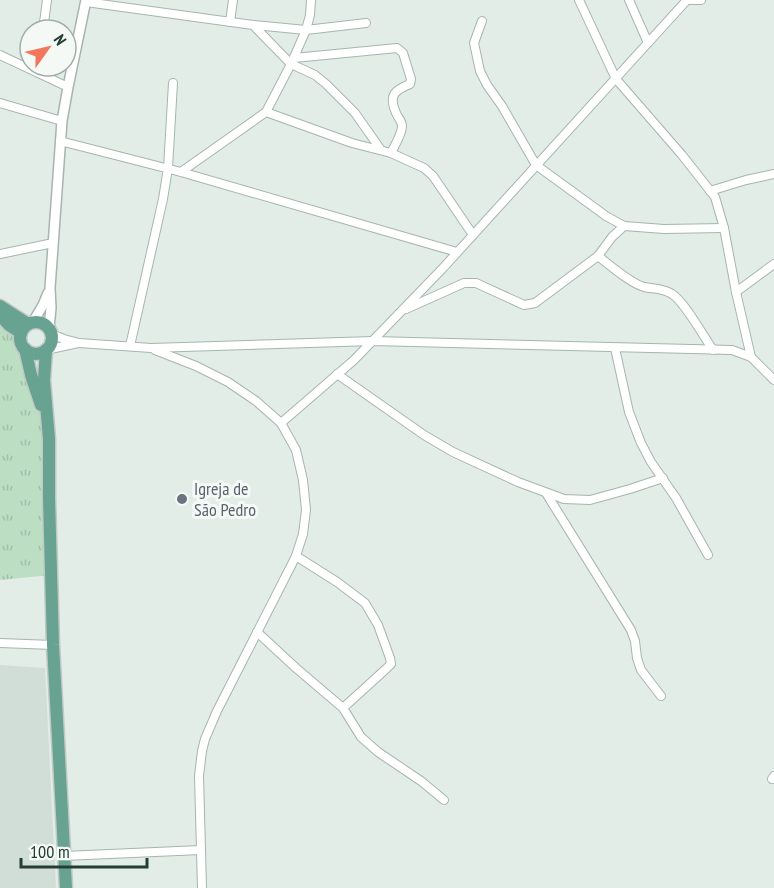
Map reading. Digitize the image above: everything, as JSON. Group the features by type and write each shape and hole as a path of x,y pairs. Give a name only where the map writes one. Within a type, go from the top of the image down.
{"main road":[{"path":"0,306 27,326"},
{"path":"0,315 9,325 27,326 42,323 50,331 52,340 46,350 44,380 48,429 53,645 66,888"},
{"path":"27,326 20,339 21,345 35,354 46,350"},
{"path":"25,349 48,429"}],"street":[{"path":"45,18 47,0"},
{"path":"230,22 233,0"},
{"path":"181,172 266,112 306,30 312,0"},
{"path":"579,0 616,79 715,197 724,228 751,357"},
{"path":"629,0 648,42"},
{"path":"281,423 337,374 402,311 687,0 701,0"},
{"path":"366,23 306,30 230,22 86,1 62,121 50,288 50,331 64,339 79,343 151,348 372,341 732,350 751,357 773,379"},
{"path":"482,21 474,44 480,71 536,165 606,216 624,226 724,228"},
{"path":"253,25 292,61 326,84 355,113 381,150"},
{"path":"292,61 397,48 401,50 411,79 410,84 396,90 393,94 394,107 402,128 391,153"},
{"path":"0,55 18,62"},
{"path":"52,78 68,87"},
{"path":"130,346 168,168 173,83"},
{"path":"0,104 62,121"},
{"path":"266,112 352,143 391,153 424,168 433,176 473,235"},
{"path":"60,141 168,168 457,252"},
{"path":"710,191 774,174"},
{"path":"402,311 464,283 476,283 524,305 535,303 597,256 624,226"},
{"path":"0,254 53,243"},
{"path":"597,256 643,287 662,289 672,294 680,301 713,350"},
{"path":"736,292 774,264"},
{"path":"27,326 44,305 50,288"},
{"path":"46,350 79,343"},
{"path":"151,348 228,382 256,401 281,423 296,450 303,480 306,510 303,534 296,556 217,711 202,751 199,776 202,888"},
{"path":"615,348 629,412 641,443 676,498 708,555"},
{"path":"337,374 424,435 453,452 518,482 564,499 590,500 663,478"},
{"path":"546,493 631,630 640,669 661,696"},
{"path":"296,556 365,603 378,625 390,658 391,664 343,708"},
{"path":"257,632 343,708 362,737 378,752 421,781 444,800"},
{"path":"0,643 53,645"},
{"path":"64,856 201,850"}],"shaded area":[{"path":"0,665 45,668 56,888 0,888"}],"green space":[{"path":"0,316 21,333 21,344 48,429 51,575 0,580"}],"place":[{"name":"Igreja de São Pedro","path":"182,499"}]}
